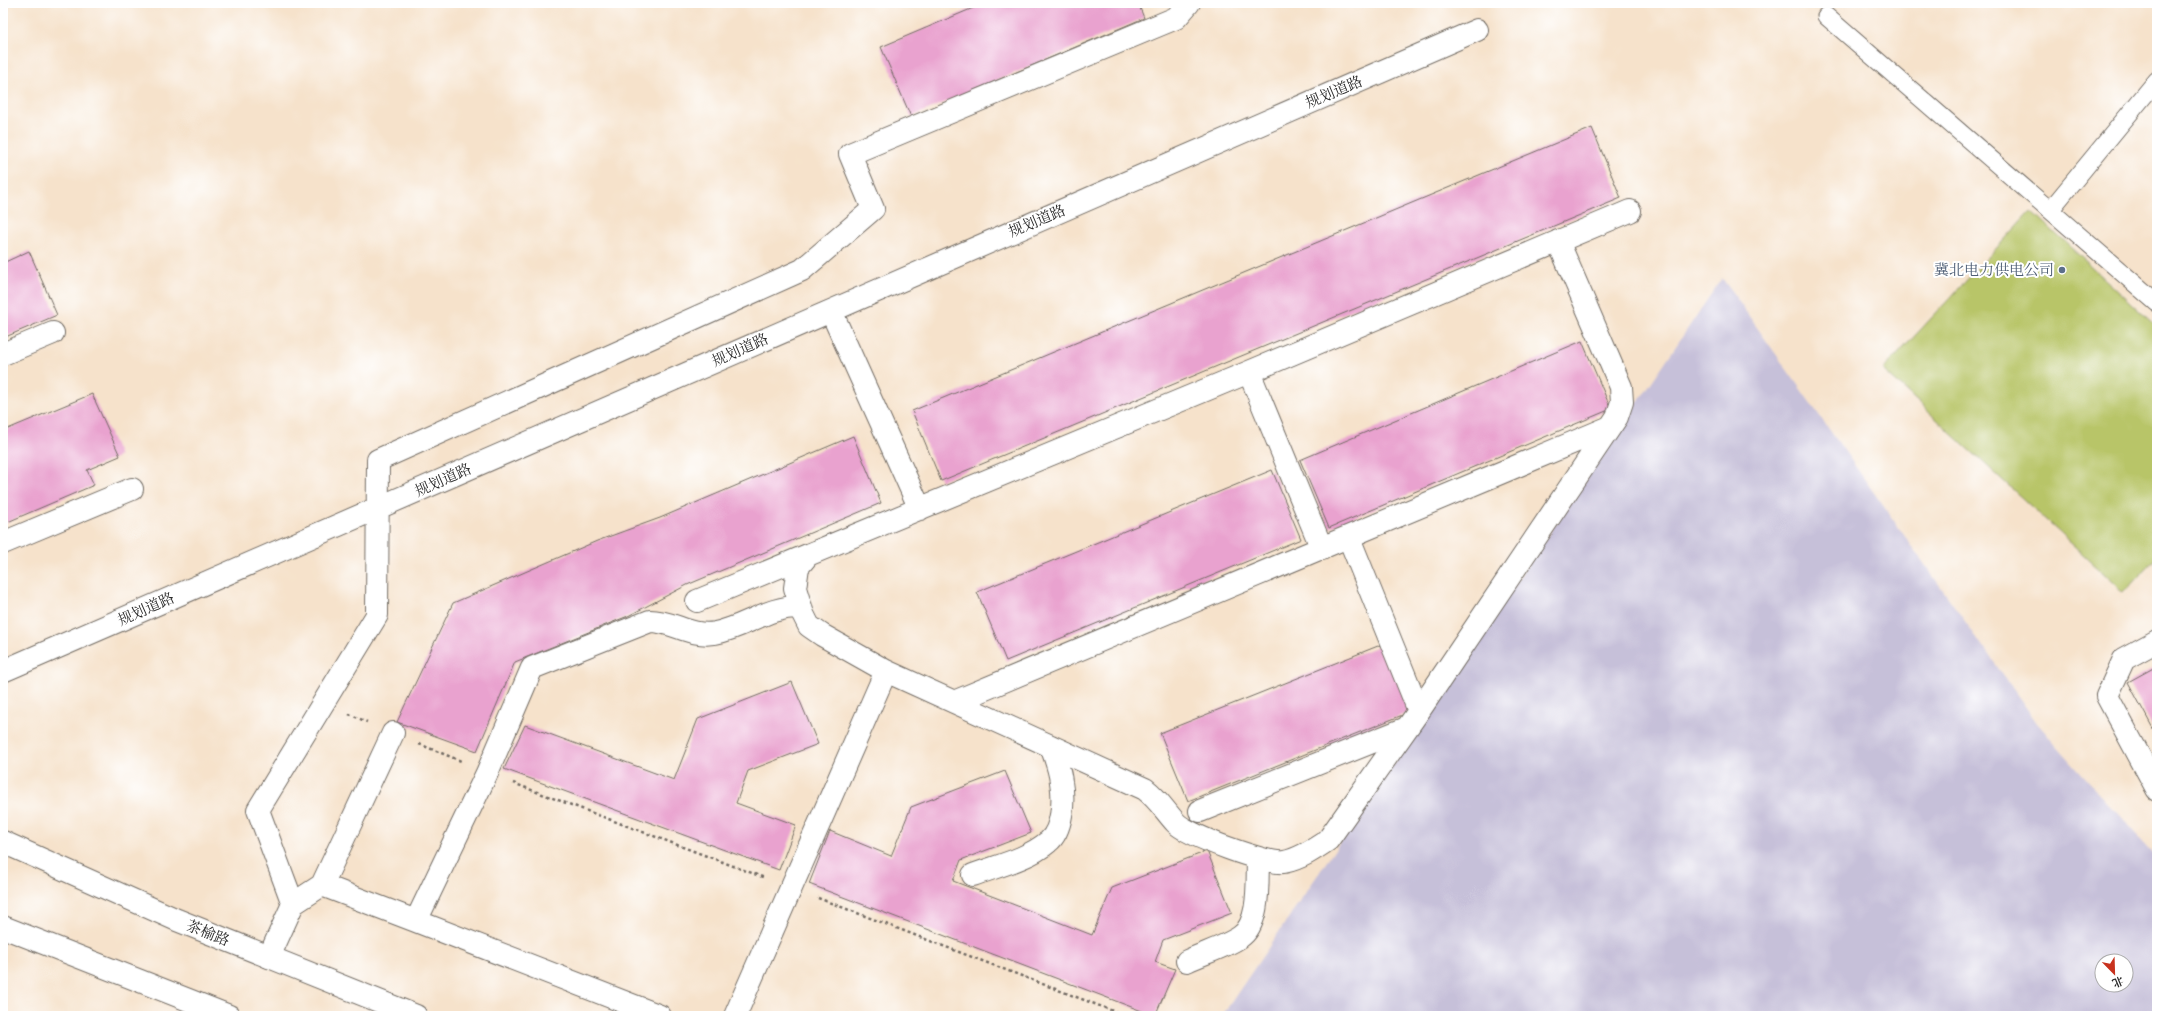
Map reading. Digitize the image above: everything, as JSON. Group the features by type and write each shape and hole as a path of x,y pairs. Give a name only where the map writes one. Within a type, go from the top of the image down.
{"street":[{"path":"293,904 258,810 377,615 376,509 378,460 802,270 873,210 850,154 1176,18 1189,3"},
{"name":"规划道路","path":"3,671 1477,30"},
{"path":"697,601 1249,372 1630,211"},
{"path":"808,555 798,567 795,588 809,626 886,671 1146,789 1159,800 1176,824 1191,833 1258,858 1283,863 1314,850 1328,840 1413,720 1617,417 1622,402 1621,387 1558,242"},
{"path":"831,311 920,509"},
{"path":"3,354 53,333"},
{"path":"1249,372 1322,549"},
{"path":"954,702 1610,427"},
{"path":"3,543 132,489"},
{"path":"1348,538 1413,720"},
{"path":"416,921 487,772 532,668 650,621 658,621 699,634 716,632 776,609 801,607"},
{"path":"2157,641 2124,659 2107,696 2151,762 2157,789"},
{"path":"735,1016 886,671"},
{"path":"1200,811 1413,720"},
{"path":"269,957 293,904 322,885 393,733"},
{"path":"973,875 1031,853 1049,842 1059,824 1062,802 1061,782 1051,746"},
{"name":"茶榆路","path":"3,842 177,920 416,1016"},
{"path":"1187,961 1241,936 1254,918 1257,895 1258,858"},
{"path":"322,885 660,1016"},
{"path":"3,927 229,1016"}],"lane":[{"path":"1826,16 2157,303"},
{"path":"2050,209 2157,80"}],"path":[{"path":"323,703 487,772 1126,1016"}],"shaded area":[{"path":"1722,278 2037,723 2157,858 2157,1016 1222,1016"}],"green space":[{"path":"2031,211 2157,327 2157,557 2124,592 1883,370"}],"building":[{"path":"985,3 1138,3 1144,18 911,117 881,47"},
{"path":"1592,128 1621,198 941,481 912,411"},
{"path":"29,251 57,315 3,338 3,263"},
{"path":"1582,341 1611,409 1329,528 1300,460"},
{"path":"92,394 120,456 87,470 94,485 3,524 3,431"},
{"path":"853,436 881,503 687,585 628,616 515,662 477,751 397,722 453,603 597,541 660,518"},
{"path":"1272,470 1301,539 1006,661 977,592"},
{"path":"1383,644 1410,712 1188,801 1160,733"},
{"path":"2157,666 2157,736 2128,682"},
{"path":"792,682 818,744 748,771 736,803 796,825 779,870 504,769 525,725 674,780 698,719"},
{"path":"1005,771 1031,833 961,860 953,881 1092,935 1112,888 1207,851 1232,913 1163,940 1155,962 1175,969 1155,1016 809,884 830,831 891,856 911,807"}],"place":[{"name":"冀北电力供电公司","path":"2062,270"}]}
